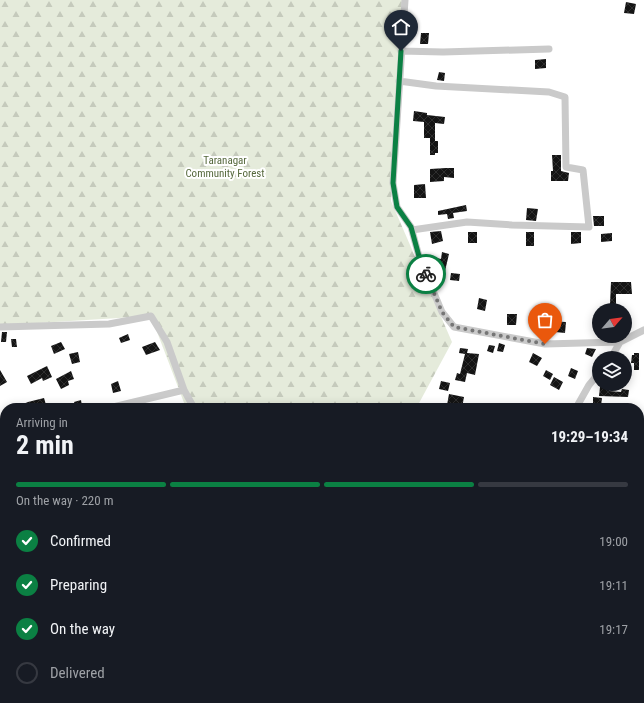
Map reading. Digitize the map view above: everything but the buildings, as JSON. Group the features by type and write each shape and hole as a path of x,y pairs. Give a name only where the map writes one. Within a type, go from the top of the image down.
{"street":[{"path":"405,0 393,183 397,207 411,227 420,260 442,312 454,327 545,344 592,343"},
{"path":"401,51 444,52 549,49"},
{"path":"399,81 436,86 549,92 565,97 566,167 583,170 589,227 467,222 412,230"},
{"path":"0,327 109,324 151,316 168,342 184,390 191,403"},
{"path":"632,336 644,330"},
{"path":"579,403 592,381"},
{"path":"129,403 184,390"}],"green space":[{"name":"Taranagar Community Forest","path":"0,0 402,0 391,201 452,342 419,403 184,403 151,316 6,325 0,324"}],"way so far":[{"path":"426,274 442,312 454,327 545,344"}],"route":[{"path":"401,51 393,183 397,207 411,227 420,260 426,274"}]}
